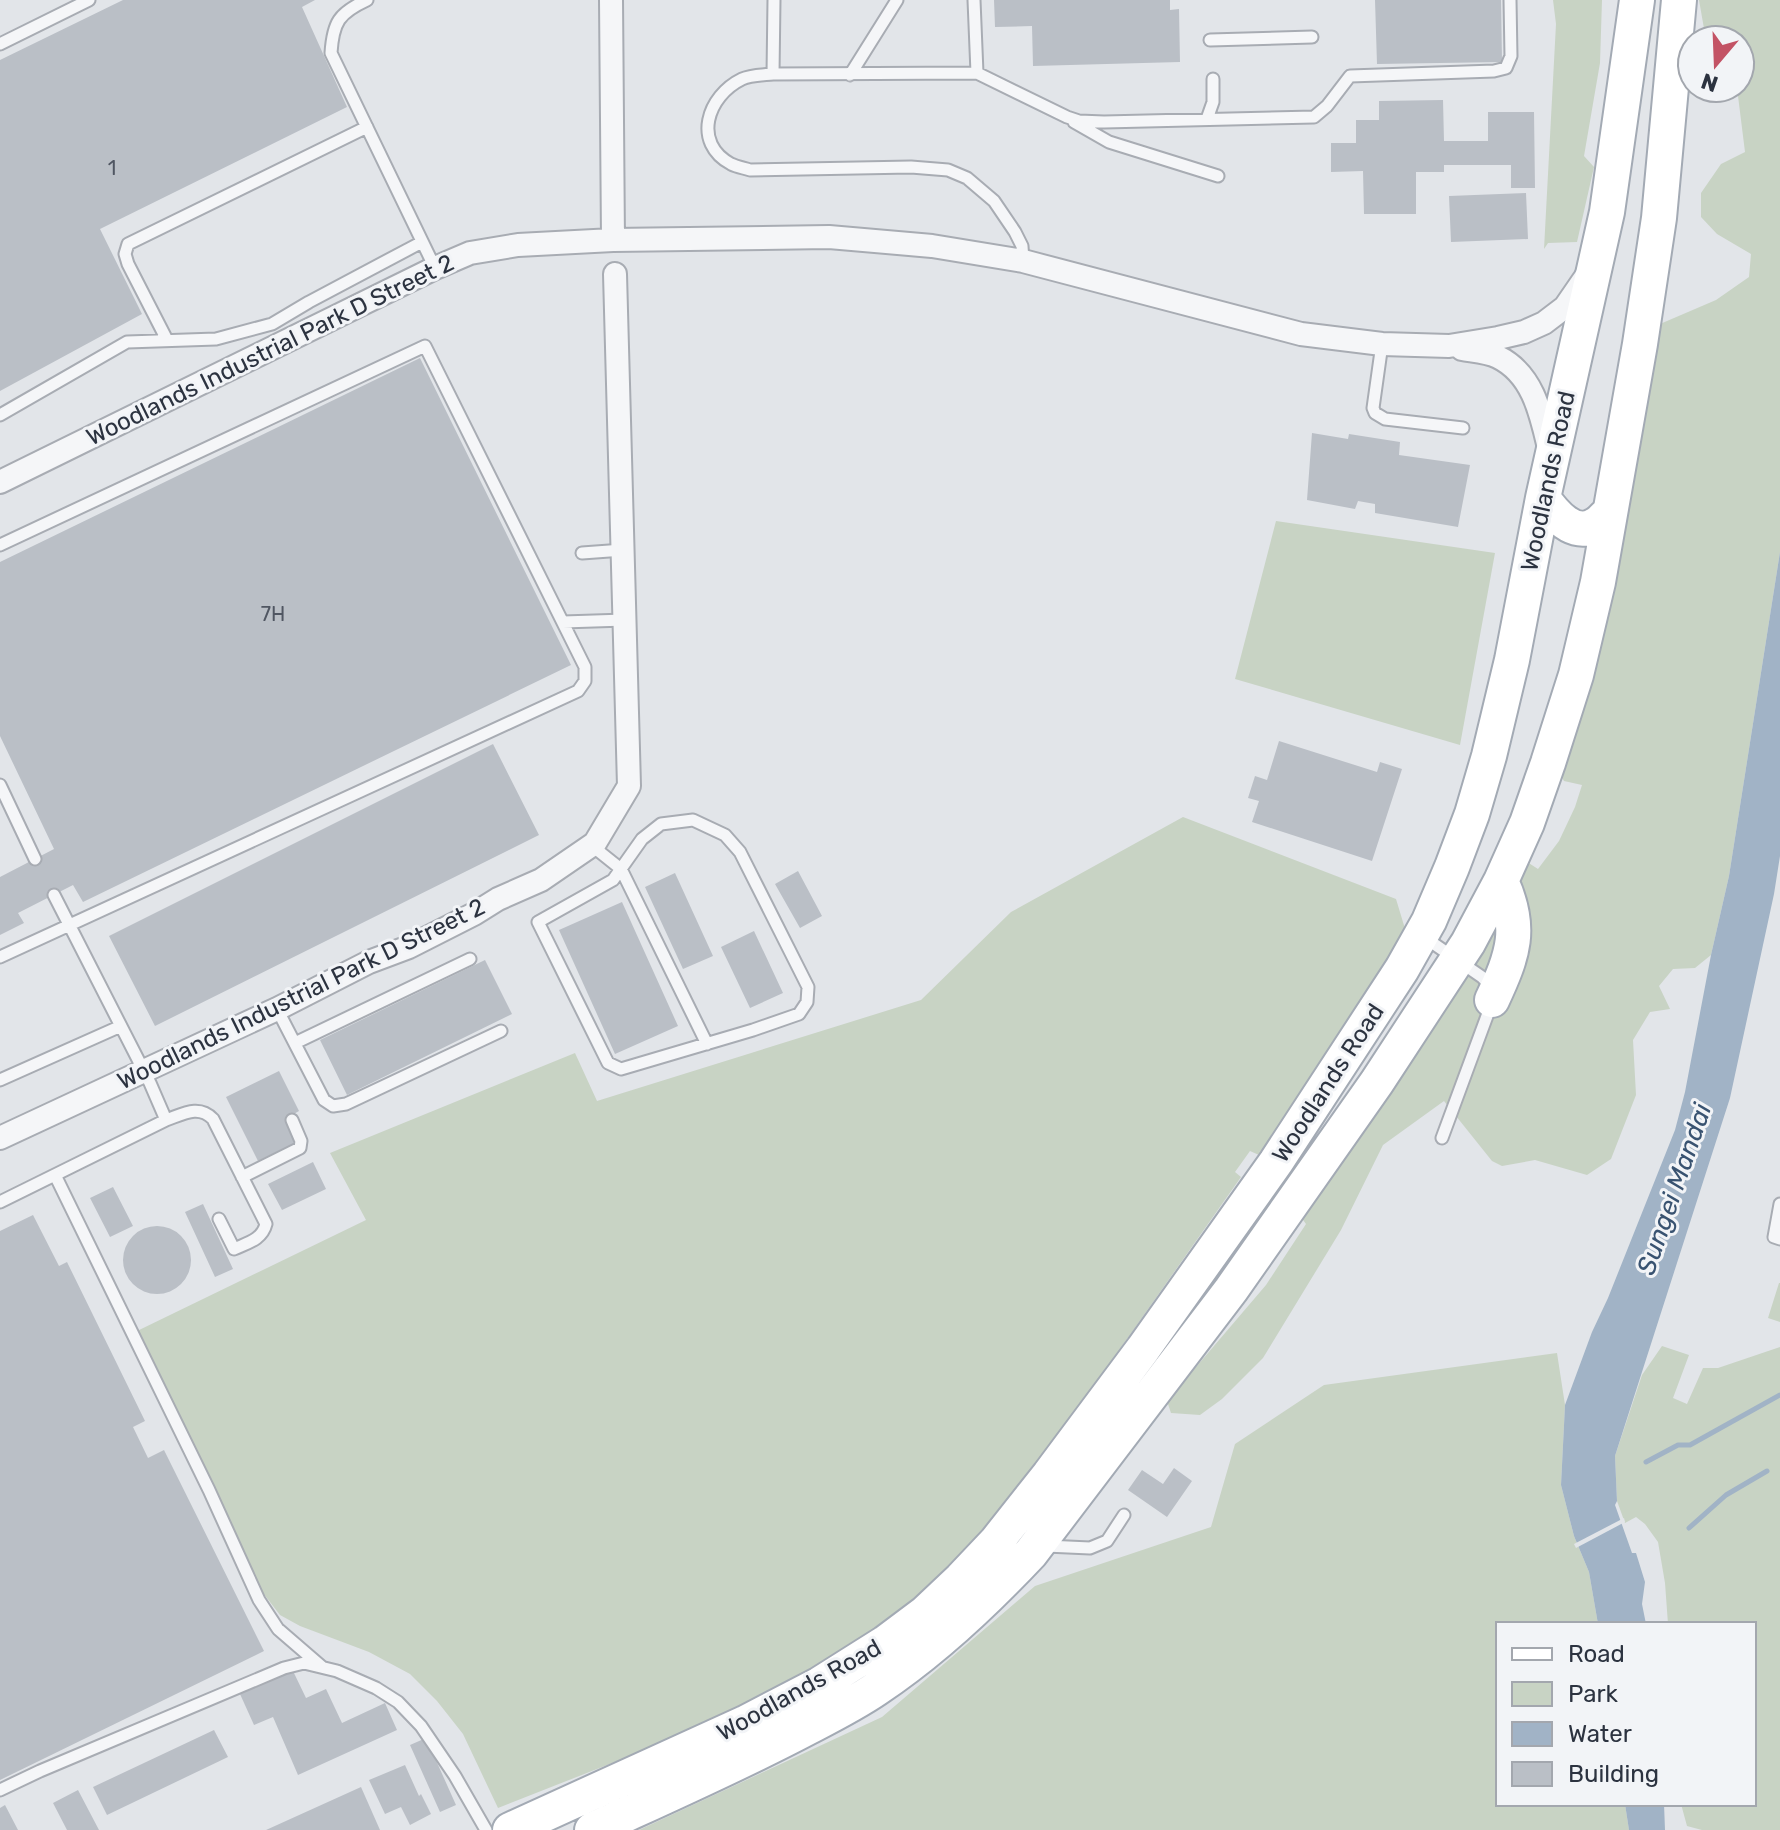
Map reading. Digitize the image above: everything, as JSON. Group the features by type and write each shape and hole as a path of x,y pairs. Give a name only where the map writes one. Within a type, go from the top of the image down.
{"main road":[{"name":"Woodlands Road","path":"510,1830 745,1723 820,1684 885,1643 925,1613 961,1579 996,1542 1143,1349 1258,1188 1402,969 1452,867 1489,756 1607,212 1637,0"},
{"name":"Woodlands Road","path":"592,1830 758,1754 841,1710 876,1689 964,1620 998,1588 1037,1545 1231,1290 1377,1082 1468,943 1527,823 1576,675 1598,582 1659,218 1679,0"},
{"path":"1543,498 1558,519 1572,526 1593,526 1610,512"},
{"path":"1492,1000 1507,968 1514,938 1509,898 1501,881"}],"street":[{"path":"611,0 613,240"},
{"name":"Woodlands Industrial Park D Street 2","path":"0,482 470,253 518,245 613,240 829,237 932,246 1023,261 1301,334 1382,344 1449,346 1497,356 1525,380 1542,418 1551,461"},
{"name":"Woodlands Industrial Park D Street 2","path":"1449,346 1524,332 1544,323 1565,307 1595,264"},
{"name":"Woodlands Industrial Park D Street 2","path":"0,1138 277,1009 369,962 430,937 498,899 541,880 595,843 629,786 615,274"}],"lane":[{"path":"0,44 89,0"},
{"path":"367,0 348,9 338,21 332,34 331,53 435,268"},
{"path":"773,74 774,0"},
{"path":"850,75 897,0"},
{"path":"974,0 977,73"},
{"path":"1067,117 1104,122 1314,117 1327,106 1350,76 1506,68 1511,56 1510,0"},
{"path":"1210,40 1312,37"},
{"path":"1023,261 1022,246 1015,232 994,201 967,178 948,170 911,167 750,170 733,165 720,156 710,143 707,128 711,109 722,93 744,78 773,74 977,73 1067,117 1109,142 1218,176"},
{"path":"1207,119 1213,102 1213,79"},
{"path":"167,340 128,264 125,254 128,244 367,127"},
{"path":"0,415 127,342 216,339 272,324 422,242"},
{"path":"1382,344 1373,408 1375,413 1385,419 1463,428"},
{"path":"0,545 425,346 585,667 585,681 578,691 0,957"},
{"path":"582,553 623,550"},
{"path":"563,622 625,620"},
{"path":"0,785 35,859"},
{"path":"693,820 725,835 740,852 808,987 807,1002 799,1014 621,1069 608,1063 538,922 613,880 621,869 642,839 661,824 693,820"},
{"path":"591,845 621,869 707,1044"},
{"path":"54,895 166,1120"},
{"path":"1421,935 1488,983 1492,991 1492,1000 1442,1138"},
{"path":"295,1043 470,959"},
{"path":"277,1009 324,1100 333,1106 346,1104 501,1031"},
{"path":"0,1080 121,1026"},
{"path":"0,1202 166,1120 200,1110 213,1119 266,1224 259,1238 234,1249 219,1219"},
{"path":"242,1177 300,1148 301,1141 292,1120"},
{"path":"55,1175 209,1490 259,1600 278,1629 323,1668"},
{"path":"1780,1204 1774,1237 1780,1239"},
{"path":"1037,1545 1090,1548 1107,1541 1124,1515"},
{"path":"0,1790 284,1668 304,1663 337,1671 376,1688 398,1702 421,1726 486,1830"}],"green space":[{"path":"1553,0 1602,0 1600,63 1584,156 1594,167 1577,242 1548,243 1544,249 1556,24"},
{"path":"1699,0 1780,0 1780,552 1729,876 1711,955 1695,968 1673,969 1659,986 1670,1009 1650,1012 1633,1040 1636,1095 1611,1159 1587,1175 1535,1160 1502,1166 1492,1161 1444,1101 1383,1145 1341,1230 1263,1358 1222,1399 1200,1415 1171,1413 1167,1401 1266,1285 1306,1224 1298,1213 1518,856 1538,869 1559,841 1575,807 1582,785 1564,781 1557,769 1653,327 1716,300 1749,277 1751,254 1717,234 1701,217 1701,193 1721,164 1745,152 1739,104 1756,104 1756,24 1703,24"},
{"path":"1276,521 1495,553 1460,745 1235,679"},
{"path":"1183,817 1396,899 1406,932 1331,1055 1259,1155 1250,1151 1235,1172 1241,1177 1039,1464 951,1568 879,1630 739,1713 498,1808 463,1734 410,1674 369,1652 300,1626 280,1615 260,1589 135,1332 366,1220 330,1153 575,1053 597,1101 921,1000 1011,912"},
{"path":"1780,1283 1780,1322 1768,1318"},
{"path":"1662,1346 1689,1355 1673,1398 1687,1404 1703,1368 1718,1368 1780,1347 1780,1830 1702,1830 1687,1826 1682,1806 1756,1806 1756,1622 1668,1622 1658,1542 1636,1517 1625,1523 1617,1501 1615,1456 1642,1375"},
{"path":"1557,1353 1565,1405 1561,1485 1574,1536 1589,1572 1598,1622 1496,1622 1496,1806 1625,1806 1629,1830 639,1830 882,1717 1035,1586 1211,1527 1235,1444 1324,1385"}],"water":[{"name":"Sungei Mandai","path":"1780,552 1780,856 1774,894 1730,1098 1615,1456 1615,1505 1645,1582 1642,1604 1646,1622 1598,1622 1589,1572 1574,1536 1561,1485 1565,1405 1675,1130 1729,876"},
{"path":"1625,1806 1664,1806 1665,1830 1629,1830"}],"pier":[{"path":"1624,1518 1625,1522 1576,1548 1574,1544"}],"building":[{"path":"123,0 315,0 302,7 347,107 100,229 142,314 0,391 0,60"},
{"path":"994,0 1170,0 1170,10 1179,9 1180,62 1033,66 1032,26 995,27"},
{"path":"1375,0 1501,0 1502,62 1377,64"},
{"path":"1443,100 1444,141 1488,141 1488,112 1534,112 1535,188 1511,188 1511,165 1444,165 1444,172 1416,172 1416,214 1364,214 1363,171 1331,172 1331,143 1356,143 1356,120 1379,120 1379,101"},
{"path":"1526,193 1528,239 1451,242 1449,196"},
{"path":"420,358 571,665 83,902 73,885 18,913 24,923 0,935 0,877 54,849 0,736 0,562"},
{"path":"1312,433 1348,439 1349,434 1400,442 1399,455 1470,465 1458,527 1375,513 1375,504 1358,501 1355,509 1307,500"},
{"path":"1279,741 1377,772 1380,762 1402,769 1372,861 1252,822 1259,801 1248,798 1255,776 1267,780"},
{"path":"493,744 539,835 155,1026 109,936"},
{"path":"798,871 822,916 800,928 775,884"},
{"path":"675,873 713,956 683,969 645,887"},
{"path":"622,902 678,1026 615,1054 559,930"},
{"path":"754,931 783,993 750,1008 721,947"},
{"path":"485,960 512,1014 347,1095 320,1040"},
{"path":"279,1071 299,1111 285,1119 297,1142 258,1161 226,1097"},
{"path":"313,1162 326,1189 282,1210 268,1184"},
{"path":"113,1187 133,1226 110,1237 90,1198"},
{"path":"203,1204 233,1269 215,1277 185,1212"},
{"path":"33,1215 59,1266 67,1262 145,1421 133,1427 148,1458 164,1450 264,1651 0,1780 0,1231"},
{"path":"157,1226 181,1236 191,1260 181,1284 157,1294 133,1284 123,1260 133,1236"},
{"path":"1174,1468 1192,1481 1167,1517 1128,1490 1142,1470 1163,1484"},
{"path":"293,1671 306,1698 326,1689 342,1723 385,1703 397,1730 298,1775 273,1717 254,1725 240,1694"},
{"path":"214,1730 228,1757 107,1815 93,1787"},
{"path":"426,1738 456,1805 440,1812 410,1745"},
{"path":"405,1765 431,1814 410,1825 401,1807 385,1814 369,1780"},
{"path":"361,1787 380,1830 266,1830"},
{"path":"78,1790 99,1830 67,1830 53,1803"},
{"path":"5,1805 18,1830 0,1830 0,1808"}],"waterway":[{"path":"1646,1462 1678,1445 1690,1445 1780,1395"},
{"path":"1689,1528 1726,1495 1767,1471"}]}
